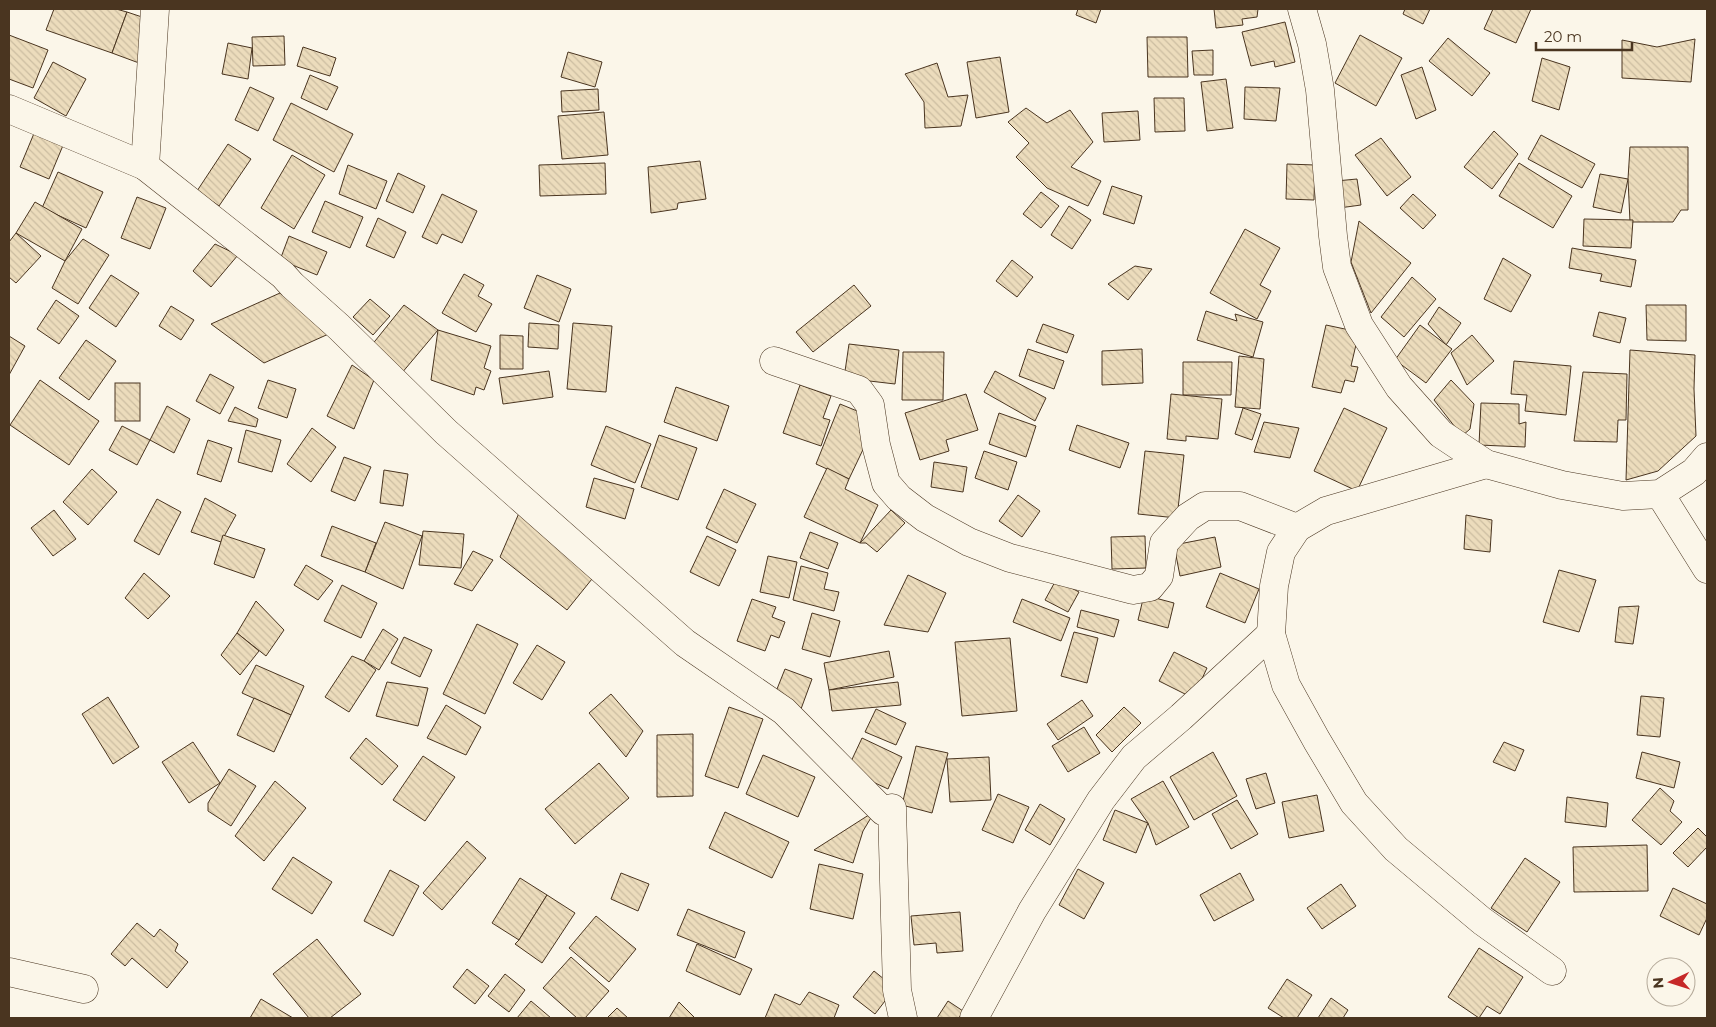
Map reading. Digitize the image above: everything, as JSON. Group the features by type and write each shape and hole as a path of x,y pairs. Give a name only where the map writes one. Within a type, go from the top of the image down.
{"street":[{"path":"145,166 155,9"},
{"path":"1302,9 1312,44 1320,90 1337,267 1359,325 1399,387 1441,434 1486,464 1562,485 1623,496 1660,494 1694,472 1707,457"},
{"path":"9,109 145,166 283,275 446,432 685,643 784,711 883,811 892,808 898,990 903,1018"},
{"path":"774,361 859,390 870,405 876,445 886,483 898,498 925,518 969,542 1010,558 1133,590 1150,587 1159,576 1164,543 1188,517 1205,506 1240,506 1297,528"},
{"path":"1486,464 1326,511 1297,528 1281,552 1274,586 1271,634 1286,685 1354,803 1396,849 1482,921 1552,971"},
{"path":"1660,494 1707,569"},
{"path":"974,1018 1032,911 1101,800 1134,757 1181,717 1271,634"},
{"path":"9,972 84,989"}],"building":[{"path":"54,9 116,9 127,12 112,53 46,30"},
{"path":"1078,9 1101,9 1096,23 1076,15"},
{"path":"1214,9 1258,9 1257,17 1242,19 1243,25 1216,28"},
{"path":"1405,9 1430,9 1423,24 1403,14"},
{"path":"1493,9 1531,9 1516,43 1484,29"},
{"path":"127,12 151,20 139,63 112,53"},
{"path":"1285,22 1295,62 1275,67 1274,61 1251,66 1242,32"},
{"path":"9,35 48,50 33,88 9,79"},
{"path":"1360,35 1402,58 1376,106 1335,83"},
{"path":"284,36 285,65 253,66 252,37"},
{"path":"1147,37 1187,37 1188,77 1148,77"},
{"path":"1448,38 1490,73 1472,96 1429,61"},
{"path":"1695,39 1691,82 1622,78 1622,40 1657,47"},
{"path":"228,43 252,48 248,79 222,74"},
{"path":"303,47 336,58 330,76 297,66"},
{"path":"1213,50 1213,75 1194,75 1192,51"},
{"path":"568,52 602,62 595,87 561,77"},
{"path":"1000,57 1009,112 976,118 967,62"},
{"path":"1542,58 1570,67 1559,110 1532,101"},
{"path":"53,62 86,79 66,116 34,98"},
{"path":"937,63 948,97 968,95 961,126 925,128 924,102 905,74"},
{"path":"1422,67 1436,110 1416,119 1401,75"},
{"path":"310,75 338,87 327,110 301,98"},
{"path":"1226,79 1233,128 1207,131 1201,82"},
{"path":"250,87 274,98 258,131 235,120"},
{"path":"1245,87 1280,88 1276,121 1244,119"},
{"path":"598,89 599,110 562,112 561,91"},
{"path":"1154,98 1184,98 1185,131 1155,132"},
{"path":"291,103 353,134 334,172 273,140"},
{"path":"1026,108 1047,123 1070,110 1093,142 1071,167 1101,181 1088,206 1047,188 1016,157 1029,143 1008,122"},
{"path":"1138,111 1140,140 1104,142 1102,113"},
{"path":"604,112 608,155 562,159 558,116"},
{"path":"35,131 64,143 49,179 20,167"},
{"path":"1494,131 1518,154 1492,189 1464,167"},
{"path":"1541,135 1595,164 1582,188 1528,159"},
{"path":"1381,138 1411,177 1387,196 1355,155"},
{"path":"228,144 251,159 219,206 197,191"},
{"path":"1630,147 1688,147 1688,210 1681,210 1673,222 1630,222 1628,179"},
{"path":"292,155 325,175 294,229 261,208"},
{"path":"700,161 706,199 678,203 677,209 651,213 648,167"},
{"path":"605,163 606,194 540,196 539,165"},
{"path":"1519,163 1572,196 1553,228 1499,196"},
{"path":"1287,164 1315,165 1314,200 1286,199"},
{"path":"348,165 387,181 376,209 339,194"},
{"path":"58,172 103,192 86,228 42,208"},
{"path":"398,173 425,186 413,213 386,201"},
{"path":"1600,174 1628,179 1621,213 1593,207"},
{"path":"1357,179 1361,205 1339,208 1336,181"},
{"path":"1112,186 1142,196 1134,224 1103,214"},
{"path":"1041,192 1059,206 1041,228 1023,214"},
{"path":"442,194 477,211 462,243 442,234 437,244 422,237"},
{"path":"1413,194 1436,215 1423,229 1400,208"},
{"path":"137,197 166,208 150,249 121,238"},
{"path":"325,201 363,217 350,248 312,232"},
{"path":"35,202 82,229 65,261 16,233"},
{"path":"1069,206 1091,220 1072,249 1051,235"},
{"path":"378,218 406,232 394,258 366,246"},
{"path":"1584,219 1633,220 1631,248 1583,246"},
{"path":"1359,221 1411,263 1371,313 1351,262"},
{"path":"1245,229 1280,248 1260,285 1271,291 1257,319 1210,293"},
{"path":"16,233 41,256 16,283 9,277 9,242"},
{"path":"289,236 327,252 317,275 280,260"},
{"path":"83,239 109,255 78,304 52,288 65,261"},
{"path":"215,244 238,255 211,287 193,271"},
{"path":"1572,248 1636,260 1631,287 1600,281 1602,274 1569,268"},
{"path":"1503,258 1531,275 1511,312 1484,299"},
{"path":"1012,260 1033,277 1017,297 996,281"},
{"path":"1135,266 1152,269 1128,300 1108,284"},
{"path":"464,274 484,285 478,296 492,304 476,332 442,313"},
{"path":"111,275 139,293 116,327 89,308"},
{"path":"537,275 571,289 559,322 524,308"},
{"path":"1412,277 1436,299 1404,337 1381,317"},
{"path":"854,285 871,306 813,352 796,332"},
{"path":"280,293 333,332 264,363 211,324"},
{"path":"370,299 390,316 373,335 353,317"},
{"path":"56,300 79,316 59,344 37,329"},
{"path":"404,305 438,330 401,374 371,346"},
{"path":"1646,305 1686,305 1686,341 1647,340"},
{"path":"171,306 194,320 181,340 159,326"},
{"path":"1439,307 1461,323 1446,345 1428,324"},
{"path":"1206,311 1237,321 1235,314 1263,322 1253,357 1197,340"},
{"path":"1599,312 1626,318 1620,343 1593,336"},
{"path":"529,323 559,325 558,349 528,347"},
{"path":"573,323 612,326 606,392 567,389"},
{"path":"1043,324 1074,335 1067,353 1036,342"},
{"path":"1326,325 1359,332 1351,366 1358,367 1354,382 1345,380 1341,393 1312,387"},
{"path":"1420,325 1452,349 1426,383 1395,360"},
{"path":"438,330 491,346 484,368 491,371 484,390 476,387 474,395 431,380"},
{"path":"500,335 523,336 523,369 500,369"},
{"path":"1472,335 1494,361 1467,385 1451,353"},
{"path":"9,336 25,346 9,375"},
{"path":"86,340 116,361 89,400 59,378"},
{"path":"849,344 899,350 895,384 844,378"},
{"path":"1028,349 1064,361 1054,389 1019,376"},
{"path":"1142,349 1143,383 1102,385 1102,351"},
{"path":"1630,350 1695,355 1696,436 1658,471 1626,480"},
{"path":"903,352 944,352 943,400 902,400"},
{"path":"1239,356 1264,359 1260,409 1235,407"},
{"path":"1514,361 1571,366 1566,415 1525,411 1527,395 1511,394"},
{"path":"1183,362 1232,362 1231,395 1183,395"},
{"path":"352,365 374,380 354,429 327,416"},
{"path":"549,371 553,397 503,404 499,378"},
{"path":"995,371 1046,398 1035,421 984,392"},
{"path":"1583,372 1627,374 1626,420 1618,420 1617,442 1574,441"},
{"path":"210,374 234,387 220,414 196,401"},
{"path":"40,380 99,421 69,465 10,425"},
{"path":"268,380 296,389 287,418 258,408"},
{"path":"1451,380 1474,404 1470,429 1462,436 1434,400"},
{"path":"115,383 140,383 140,421 115,421"},
{"path":"800,385 831,396 823,418 830,420 821,446 783,433"},
{"path":"676,387 729,406 717,441 664,422"},
{"path":"966,394 978,430 946,440 949,451 920,460 905,413"},
{"path":"1171,394 1222,399 1218,439 1186,436 1186,441 1167,439"},
{"path":"1481,403 1519,404 1519,424 1526,422 1525,447 1479,445"},
{"path":"840,404 867,415 860,433 868,439 849,479 816,464"},
{"path":"167,406 190,419 174,453 150,440"},
{"path":"235,407 258,419 256,427 228,421"},
{"path":"1243,408 1261,414 1252,440 1235,434"},
{"path":"1344,408 1387,428 1357,491 1314,471"},
{"path":"999,413 1036,426 1026,457 989,444"},
{"path":"1264,422 1299,428 1290,458 1254,452"},
{"path":"1077,425 1129,443 1120,468 1069,450"},
{"path":"122,426 150,440 137,465 109,450"},
{"path":"606,426 651,444 635,483 591,465"},
{"path":"312,428 336,447 311,482 287,464"},
{"path":"246,430 281,440 272,472 238,462"},
{"path":"659,435 697,448 678,500 641,487"},
{"path":"208,440 232,448 221,482 197,474"},
{"path":"984,451 1017,462 1008,490 975,478"},
{"path":"1145,451 1184,455 1177,518 1138,514"},
{"path":"344,457 371,467 355,501 331,491"},
{"path":"934,462 967,467 963,492 931,487"},
{"path":"827,468 849,479 845,489 878,505 860,543 804,517"},
{"path":"92,469 117,492 88,525 63,502"},
{"path":"384,470 408,474 403,506 380,503"},
{"path":"594,478 634,489 625,519 586,507"},
{"path":"724,489 756,504 737,543 706,528"},
{"path":"1018,495 1040,511 1022,537 999,521"},
{"path":"205,498 236,515 221,542 191,532"},
{"path":"157,499 181,512 159,555 134,541"},
{"path":"54,510 76,539 53,556 31,528"},
{"path":"891,510 905,523 877,552 866,543 860,543"},
{"path":"519,513 596,574 567,610 500,557"},
{"path":"1466,515 1492,520 1490,552 1464,549"},
{"path":"385,522 422,536 403,589 365,572"},
{"path":"332,526 376,543 365,572 321,556"},
{"path":"423,531 464,534 461,568 419,565"},
{"path":"810,532 838,543 828,569 800,558"},
{"path":"223,535 265,549 254,578 214,564"},
{"path":"707,536 736,550 719,586 690,572"},
{"path":"1145,536 1146,568 1112,569 1111,537"},
{"path":"1215,537 1221,567 1180,576 1174,545"},
{"path":"473,551 493,560 472,591 454,584"},
{"path":"768,556 797,562 789,598 760,592"},
{"path":"306,565 333,581 318,600 294,585"},
{"path":"801,566 828,573 824,589 839,592 834,611 793,600"},
{"path":"1559,570 1596,580 1579,632 1543,622"},
{"path":"144,573 170,596 148,619 125,598"},
{"path":"1220,573 1259,589 1245,623 1206,607"},
{"path":"908,575 946,593 928,632 884,625"},
{"path":"1056,580 1079,592 1068,612 1045,600"},
{"path":"342,585 377,603 361,638 324,621"},
{"path":"1144,595 1174,603 1168,628 1138,620"},
{"path":"752,599 776,607 772,617 785,622 779,638 771,635 765,651 737,641"},
{"path":"1022,599 1070,618 1061,641 1013,622"},
{"path":"256,601 284,630 266,656 237,633"},
{"path":"1639,606 1633,644 1615,642 1619,607"},
{"path":"1081,610 1119,620 1114,637 1077,627"},
{"path":"812,613 840,621 830,657 802,649"},
{"path":"477,624 518,644 485,714 443,694"},
{"path":"383,629 398,639 379,670 364,661"},
{"path":"1074,632 1098,638 1087,683 1061,676"},
{"path":"237,633 259,651 240,675 221,655"},
{"path":"404,637 432,650 420,677 391,663"},
{"path":"1010,638 1017,711 962,716 955,642"},
{"path":"537,645 565,662 542,700 513,683"},
{"path":"889,651 894,677 829,690 824,663"},
{"path":"1174,652 1207,668 1193,698 1159,681"},
{"path":"352,656 364,661 376,670 349,712 325,697"},
{"path":"256,665 304,686 291,715 242,693"},
{"path":"785,669 812,679 801,709 773,699"},
{"path":"387,682 428,688 418,726 376,716"},
{"path":"898,682 901,705 832,711 829,690"},
{"path":"611,694 643,731 626,757 589,713"},
{"path":"1641,696 1664,698 1660,737 1637,735"},
{"path":"108,697 139,747 113,764 82,714"},
{"path":"254,698 291,715 274,752 237,735"},
{"path":"1082,700 1093,716 1058,740 1047,724"},
{"path":"446,705 481,727 466,755 427,738"},
{"path":"729,707 763,719 738,788 705,776"},
{"path":"1124,707 1141,723 1112,752 1096,735"},
{"path":"876,709 906,723 896,745 865,732"},
{"path":"1084,727 1100,753 1068,772 1052,746"},
{"path":"693,734 693,796 657,797 657,735"},
{"path":"366,738 398,766 382,785 350,758"},
{"path":"862,738 902,757 888,789 847,770"},
{"path":"193,742 220,783 189,803 162,762"},
{"path":"1504,742 1524,750 1515,771 1493,762"},
{"path":"916,746 948,753 932,813 902,805"},
{"path":"1213,752 1237,796 1194,820 1170,777"},
{"path":"1642,752 1680,762 1674,788 1636,778"},
{"path":"763,755 815,777 798,817 746,794"},
{"path":"423,756 455,777 425,821 393,800"},
{"path":"989,757 991,800 950,802 947,759"},
{"path":"599,763 629,798 575,844 545,809"},
{"path":"229,769 256,786 231,826 208,811 208,803"},
{"path":"1266,773 1275,803 1256,809 1246,779"},
{"path":"275,781 306,808 264,861 235,836"},
{"path":"1163,781 1189,827 1156,845 1148,823 1131,799"},
{"path":"1660,788 1674,801 1670,811 1682,822 1661,845 1632,820"},
{"path":"998,794 1029,807 1013,843 982,830"},
{"path":"1317,795 1324,831 1289,838 1282,802"},
{"path":"1567,797 1608,803 1606,827 1565,822"},
{"path":"1237,800 1258,834 1231,849 1212,814"},
{"path":"1040,804 1065,819 1050,845 1025,830"},
{"path":"1115,810 1148,823 1136,853 1103,840"},
{"path":"875,811 863,831 853,863 814,850"},
{"path":"725,812 789,842 772,878 709,848"},
{"path":"1698,828 1707,837 1707,847 1688,867 1673,853"},
{"path":"467,841 486,858 442,910 423,893"},
{"path":"1647,845 1648,891 1574,892 1573,847"},
{"path":"293,857 332,882 312,914 272,889"},
{"path":"1525,858 1560,882 1527,932 1491,908"},
{"path":"819,864 863,874 853,919 810,909"},
{"path":"1078,869 1104,883 1084,919 1059,905"},
{"path":"390,870 419,886 393,936 364,921"},
{"path":"621,873 649,884 638,911 611,899"},
{"path":"1240,873 1254,900 1214,921 1200,895"},
{"path":"520,878 547,895 519,940 492,923"},
{"path":"1341,884 1356,906 1322,929 1307,908"},
{"path":"1673,888 1707,904 1707,918 1699,935 1660,916"},
{"path":"547,895 575,913 542,963 515,944"},
{"path":"688,909 745,932 735,958 677,935"},
{"path":"960,912 963,951 937,953 936,943 914,945 911,916"},
{"path":"596,916 636,949 609,982 569,948"},
{"path":"137,923 154,937 160,929 178,944 175,951 188,962 167,988 132,958 125,966 111,954"},
{"path":"317,939 361,994 330,1018 309,1018 273,974"},
{"path":"697,944 752,969 740,995 686,971"},
{"path":"1479,948 1523,977 1500,1014 1487,1006 1479,1018 1448,997"},
{"path":"571,957 609,991 585,1018 577,1018 543,988"},
{"path":"467,969 489,986 475,1004 453,987"},
{"path":"874,971 895,988 875,1014 853,997"},
{"path":"505,974 525,990 509,1012 488,996"},
{"path":"1287,979 1312,995 1297,1018 1284,1018 1268,1008"},
{"path":"809,992 839,1005 834,1018 765,1018 775,994 800,1005"},
{"path":"1331,998 1348,1010 1343,1018 1318,1018"},
{"path":"261,999 293,1018 250,1018"},
{"path":"531,1001 551,1018 517,1018"},
{"path":"948,1001 963,1011 959,1018 937,1018"},
{"path":"679,1002 695,1018 669,1018"},
{"path":"617,1008 628,1018 607,1018"}]}
